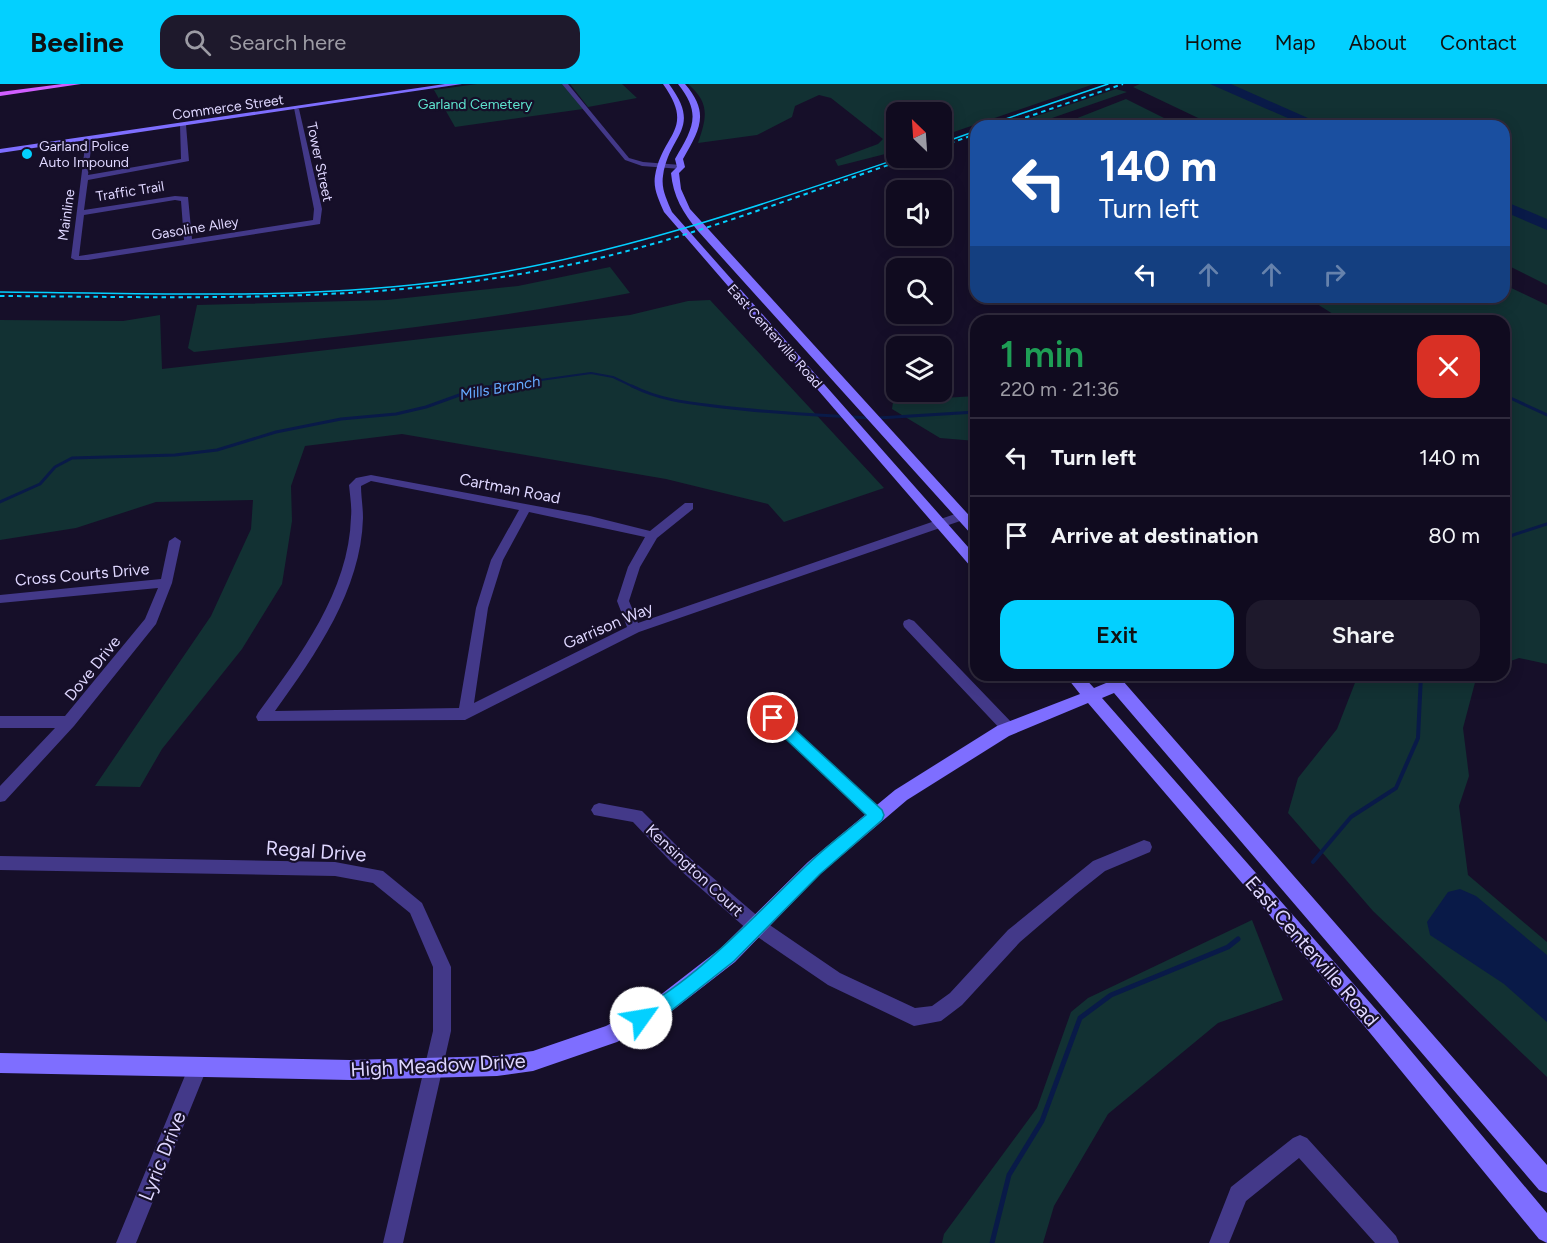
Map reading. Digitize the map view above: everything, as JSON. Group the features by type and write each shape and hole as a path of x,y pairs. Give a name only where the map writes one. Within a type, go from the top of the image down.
{"main road":[{"path":"0,91 43,84"},
{"path":"0,91 78,84"},
{"name":"Commerce Street","path":"0,151 459,84"},
{"path":"660,166 680,128 683,115 681,103 666,84"},
{"path":"662,198 678,195 675,172 681,168 679,159 696,129 698,115 696,102 681,84"},
{"name":"East Centerville Road","path":"660,166 659,189 670,215 888,460 970,557"},
{"name":"East Centerville Road","path":"678,195 695,222 970,525"},
{"path":"718,271 736,268"},
{"path":"782,343 801,339"},
{"name":"East Centerville Road","path":"1078,681 1373,1021 1547,1231"},
{"name":"High Meadow Drive","path":"0,1064 350,1070 497,1066 533,1061 610,1035 657,1010 728,955 755,925 814,868 901,795 1009,729 1092,696 1112,681"},
{"name":"East Centerville Road","path":"1114,681 1547,1182"}],"street":[{"path":"566,84 627,159 642,164 681,168"},
{"name":"Tower Street","path":"296,109 318,209 318,221"},
{"path":"84,178 185,161 183,125"},
{"name":"Mainline","path":"75,258 89,138"},
{"name":"Traffic Trail","path":"80,213 175,198 185,199 188,242"},
{"name":"Gasoline Alley","path":"75,258 88,258 311,224 318,221"},
{"name":"Cartman Road","path":"263,717 317,639 349,569 359,510 355,485 360,480 371,478 652,535"},
{"path":"634,629 623,601 634,567 652,535 689,506"},
{"path":"465,714 485,598 497,560 526,508"},
{"name":"Garrison Way","path":"263,717 465,714 634,629 962,516"},
{"name":"Dove Drive","path":"0,796 69,722 151,621 166,583 175,541"},
{"name":"Cross Courts Drive","path":"0,598 166,583"},
{"path":"909,624 1009,729"},
{"path":"773,718 877,815"},
{"path":"0,722 69,722"},
{"name":"Kensington Court","path":"600,810 637,816 677,857 755,925 834,979 914,1017 935,1015 956,999 1014,936 1070,890 1100,866 1144,847"},
{"name":"Regal Drive","path":"0,863 335,869 377,876 416,908 442,967 442,1031 393,1243"},
{"name":"Lyric Drive","path":"126,1243 198,1068"},
{"path":"1219,1243 1238,1194 1300,1144 1389,1243"}],"green space":[{"name":"Garland Cemetery","path":"477,84 563,84 583,109 455,127 434,90"},
{"path":"570,84 622,84 637,98 588,107"},
{"path":"688,84 1094,84 989,120 970,120 970,126 952,133 952,102 886,102 886,154 838,166 835,160 878,144 883,139 831,98 819,95 795,106 792,117 757,135 698,143 705,118 700,98"},
{"path":"1140,84 1547,84 1547,285 1510,266 1510,120 1202,120 1133,87"},
{"path":"1116,89 1127,92 1046,120 1025,120"},
{"path":"1126,99 1168,120 1072,120"},
{"path":"610,267 630,293 521,312 412,327 194,352 188,348 197,305 387,300 518,286"},
{"path":"1510,287 1547,305 1547,664 1519,658 1510,661 1510,315 1326,315 1333,314 1316,303 1510,303"},
{"path":"710,300 884,488 784,522 768,504 666,479 402,434 305,446 291,486 292,521 282,584 242,649 162,749 140,787 95,786 211,616 251,529 253,500 156,502 76,528 0,540 0,320 123,321 160,315 162,369 630,315 688,301"},
{"path":"970,396 970,440 940,438 892,409 893,402 952,402 952,397"},
{"path":"1356,681 1475,681 1463,728 1469,776 1459,806 1468,875 1547,942 1547,1077 1373,911 1288,813 1298,778 1337,729"},
{"path":"1252,920 1283,1000 1218,1023 1108,1114 1054,1206 1043,1243 942,1243 944,1234 1037,1108 1071,1012 1088,998"}],"water":[{"path":"1210,84 1231,84 1312,120 1292,120"},
{"path":"1510,204 1547,219 1547,230 1510,214"},
{"path":"1460,889 1476,896 1547,955 1547,1022 1504,984 1430,935 1427,922 1448,892"}],"waterway":[{"name":"Mills Branch","path":"483,388 591,373 613,377 636,388"},
{"name":"Mills Branch","path":"0,502 40,484 55,467 72,458 175,455 217,450 276,432 341,419 396,414 426,407 476,389 494,386"},
{"name":"Mills Branch","path":"632,386 676,401 759,411 870,418"},
{"name":"Mills Branch","path":"1510,398 1547,415"},
{"name":"Mills Branch","path":"878,418 970,412"},
{"path":"1510,537 1547,524"},
{"path":"1313,862 1351,817 1396,788 1418,738 1421,681"},
{"path":"992,1243 1009,1175 1042,1121 1080,1018 1111,995 1228,947 1238,939"}],"tram line":[{"path":"1003,120 1108,84"},
{"path":"952,139 970,133"},
{"path":"0,292 288,293 403,286 460,279 572,258 683,229 886,163"}],"railway":[{"path":"1018,120 1123,84"},
{"path":"952,142 970,136"},
{"path":"0,296 275,296 412,288 480,280 548,269 640,248 730,220 886,166"}],"place":[{"name":"Garland Police Auto Impound","path":"27,154"}],"route":[{"path":"641,1018 657,1010 728,955 755,925 814,868 877,815 773,718"}]}
